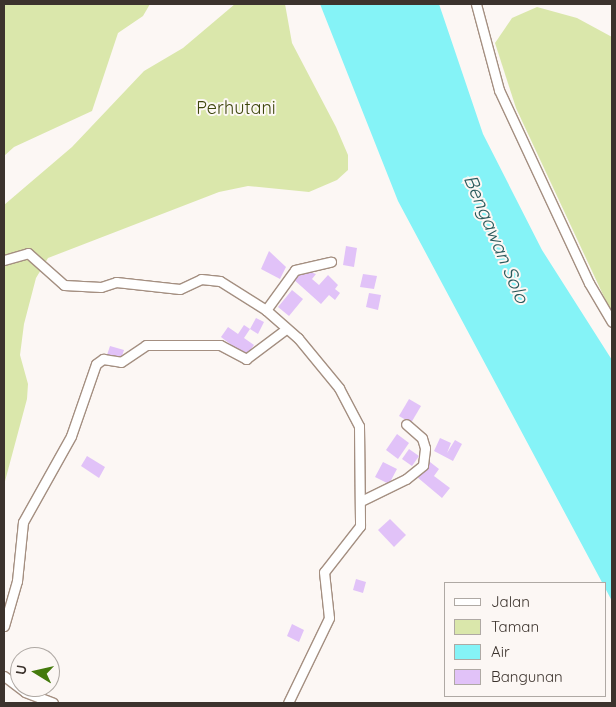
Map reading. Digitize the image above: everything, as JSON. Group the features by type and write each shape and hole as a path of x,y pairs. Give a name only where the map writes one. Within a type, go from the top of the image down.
{"street":[{"path":"476,4 498,90 589,283 612,322"},
{"path":"4,260 28,253 64,285 100,287 116,282 180,288 211,278 266,310 308,347 357,420 361,501 360,526 324,572 329,618 288,703"},
{"path":"266,310 295,270 331,262"},
{"path":"4,626 17,581 23,522 71,436 96,364 103,360 121,362 146,344 220,345 246,359 286,329"},
{"path":"361,501 406,478 423,465 425,448 422,438 406,424"},
{"path":"4,676 25,692 53,703"}],"green space":[{"path":"4,4 150,4 143,16 118,33 92,111 14,147 4,156"},
{"name":"Perhutani","path":"235,4 285,4 292,43 336,127 348,155 348,170 337,180 309,192 248,186 219,192 48,258 36,278 24,324 20,355 28,384 27,399 4,485 4,205 72,147 144,71 183,48"},
{"path":"537,7 577,18 612,37 612,314 516,108 495,43 512,18"}],"water":[{"name":"Bengawan Solo","path":"320,4 439,4 483,134 542,250 612,360 612,601 606,590 606,582 602,582 398,201"}],"building":[{"path":"346,246 357,248 354,267 343,265"},
{"path":"269,251 286,267 280,279 261,269"},
{"path":"301,269 316,274 312,279 319,285 328,275 338,285 335,289 340,293 335,300 329,295 321,304 292,278"},
{"path":"363,274 377,276 374,289 360,287"},
{"path":"292,290 303,299 289,316 278,307"},
{"path":"369,293 381,295 378,310 366,307"},
{"path":"256,318 264,322 258,334 250,329"},
{"path":"244,325 250,329 244,338 254,345 246,356 221,337 228,327 238,334"},
{"path":"110,346 124,350 121,359 107,355"},
{"path":"409,399 421,406 411,423 399,416"},
{"path":"397,434 409,443 398,459 386,450"},
{"path":"440,438 451,443 447,453 455,440 462,444 453,461 434,451"},
{"path":"409,449 419,456 412,466 402,459"},
{"path":"87,456 105,467 99,478 81,466"},
{"path":"383,462 397,469 389,484 375,477"},
{"path":"430,462 439,469 434,476 450,488 442,498 417,477"},
{"path":"390,519 406,535 394,547 378,530"},
{"path":"356,579 366,582 363,593 353,590"},
{"path":"292,624 304,630 299,642 287,636"}]}
